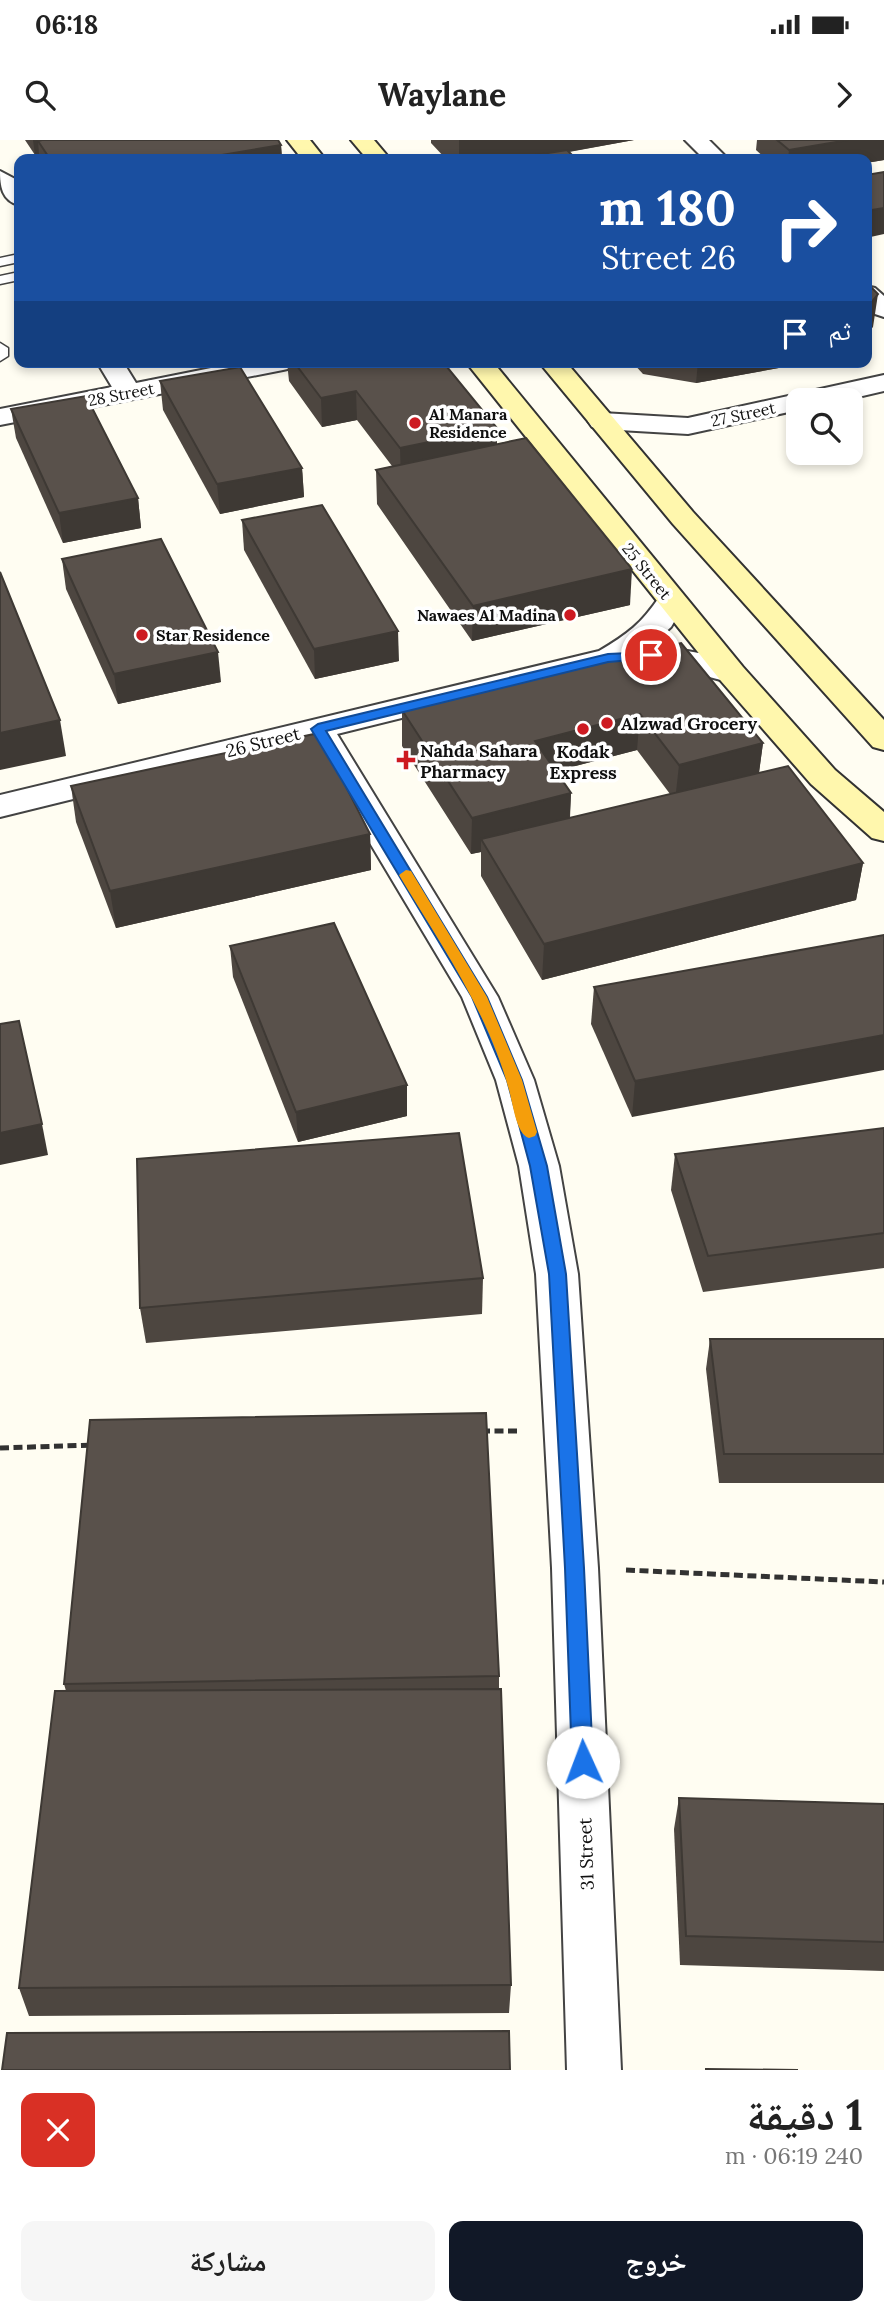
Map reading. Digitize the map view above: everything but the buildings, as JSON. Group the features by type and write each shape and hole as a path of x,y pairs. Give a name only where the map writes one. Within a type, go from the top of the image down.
{"street":[{"path":"298,140 310,154"},
{"path":"362,140 375,154"},
{"path":"696,140 711,154"},
{"path":"0,198 14,210"},
{"path":"114,368 128,392"},
{"name":"28 Street","path":"0,417 253,368"},
{"name":"25 Street","path":"484,368 732,674 823,777 884,830"},
{"path":"557,368 683,518 884,740"},
{"path":"862,388 884,383"},
{"name":"27 Street","path":"602,421 688,426 786,405"},
{"name":"27 Street","path":"636,462 650,447 688,426"},
{"name":"26 Street","path":"608,658 655,627 671,602"},
{"name":"26 Street","path":"0,806 608,658 672,657 732,674"},
{"name":"31 Street","path":"318,729 480,997 514,1080 539,1166 558,1274 575,1568 594,2070"}],"lane":[{"path":"0,348 0,356"}],"path":[{"path":"468,1431 566,1432"},
{"path":"0,1448 97,1445"},
{"path":"575,1568 884,1582"}],"slow traffic":[{"path":"406,875 480,997 514,1080 529,1132"}],"place":[{"name":"Al Manara Residence","path":"415,423"},
{"name":"Nawaes Al Madina","path":"570,615"},
{"name":"Star Residence","path":"142,635"},
{"name":"Alzwad Grocery","path":"607,723"},
{"name":"Kodak Express","path":"583,729"},
{"name":"Nahda Sahara Pharmacy","path":"406,760"}],"route":[{"path":"583,1762 558,1274 539,1166 514,1080 480,997 318,729 608,658 651,655"}]}
